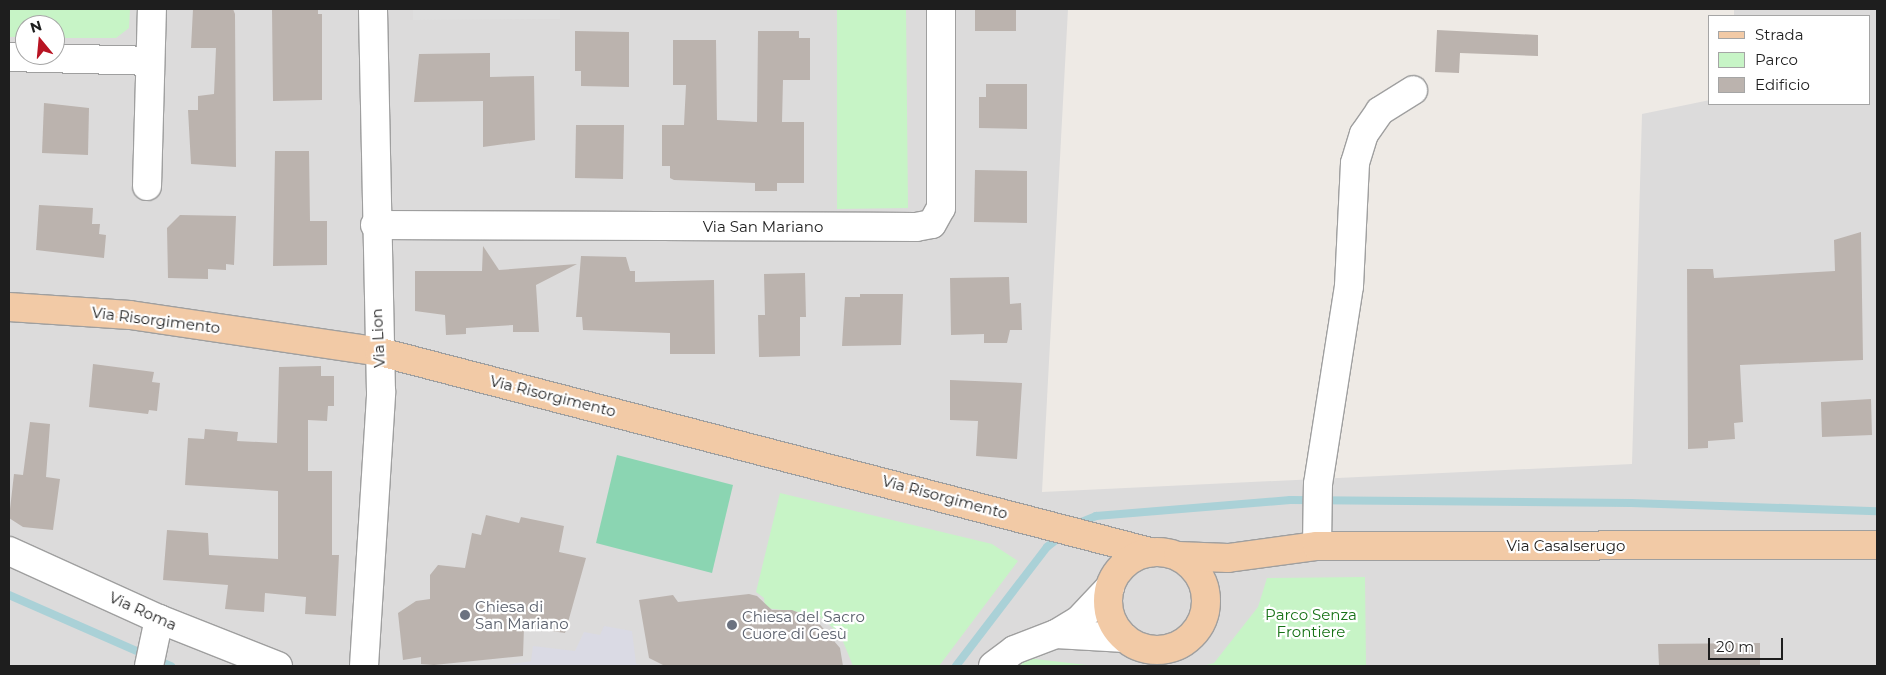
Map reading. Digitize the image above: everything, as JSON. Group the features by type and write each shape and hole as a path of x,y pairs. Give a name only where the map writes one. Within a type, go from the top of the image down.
{"main road":[{"name":"Via Risorgimento","path":"9,307 130,315 380,352 1085,533 1150,552"},
{"path":"1085,533 1105,556 1111,584 1110,615 1125,638 1150,649 1178,645 1199,627 1207,601 1222,579 1255,554"},
{"name":"Via Casalserugo","path":"1178,556 1205,559 1317,546 1877,545"},
{"path":"1111,584 1125,564 1150,552 1178,556 1199,574 1207,601"}],"street":[{"path":"148,186 149,61 152,9"},
{"name":"Via Lion","path":"364,666 380,352 375,225 373,9"},
{"name":"Via San Mariano","path":"375,225 916,227 932,224 941,208 941,9"},
{"path":"9,57 149,61"},
{"path":"1317,546 1318,484 1349,286 1355,163 1364,134 1380,111 1413,90"},
{"name":"Via Roma","path":"9,551 156,628 278,666"},
{"path":"993,666 1014,650 1056,634 1078,621 1111,584"},
{"path":"149,666 156,628"},
{"path":"1056,634 1125,638"}],"shaded area":[{"path":"9,9 1068,9 1042,492 1632,464 1642,114 1708,100 1708,105 1871,105 1871,15 1734,15 1734,9 1877,9 1877,666 9,666"},
{"path":"413,9 560,9 560,19 413,20"},
{"path":"604,626 632,631 636,664 647,666 500,666 531,661 533,646 575,651 584,632 600,635"}],"green space":[{"path":"9,9 130,9 129,28 116,38 65,38 65,15 15,15 15,37 9,37"},
{"path":"837,9 906,9 908,208 837,209"},
{"path":"617,455 733,485 712,573 596,543"},
{"path":"780,493 992,544 1018,561 939,666 853,666 840,634 817,614 765,608 764,598 756,592"},
{"name":"Parco Senza Frontiere","path":"1365,577 1366,666 1203,666 1214,663 1258,607 1267,578"},
{"path":"1026,658 1087,665 1091,666 1020,666"}],"building":[{"path":"193,9 233,9 235,14 236,167 191,164 188,110 198,110 198,96 214,94 216,48 191,48"},
{"path":"272,9 318,9 318,14 322,14 322,100 273,101"},
{"path":"975,9 1016,9 1016,31 975,31"},
{"path":"1437,30 1538,35 1538,56 1460,53 1459,73 1435,72"},
{"path":"575,31 629,32 629,87 581,86 581,71 575,71"},
{"path":"758,31 799,31 799,38 810,38 810,80 783,80 782,122 804,122 804,183 777,183 777,191 755,191 755,183 674,180 670,178 670,166 662,166 662,125 684,125 686,85 673,85 673,40 716,40 717,120 757,122"},
{"path":"490,53 490,77 534,76 535,140 483,147 483,101 414,102 419,54"},
{"path":"986,84 1027,84 1027,129 979,128 979,97 986,97"},
{"path":"44,103 89,108 88,155 42,153"},
{"path":"576,125 624,125 623,179 575,178"},
{"path":"275,151 309,151 310,221 327,221 327,265 273,266"},
{"path":"975,170 1027,171 1027,223 974,222"},
{"path":"39,205 93,208 92,224 100,224 99,234 106,235 104,258 36,250"},
{"path":"180,215 236,216 234,265 226,264 226,270 208,269 208,279 168,278 167,228"},
{"path":"1861,232 1863,360 1740,365 1743,422 1734,423 1735,439 1708,441 1708,448 1688,449 1687,269 1713,269 1714,278 1835,271 1834,240"},
{"path":"483,246 499,270 577,264 536,285 539,332 513,332 513,325 466,328 466,334 446,335 445,315 415,311 415,271 482,271"},
{"path":"581,256 626,257 630,271 635,271 635,282 714,280 715,354 670,354 670,333 583,330 582,317 576,317"},
{"path":"805,273 806,317 800,317 800,356 759,357 758,315 765,315 764,274"},
{"path":"1009,277 1010,304 1021,303 1022,330 1010,330 1007,343 984,343 984,334 951,335 950,278"},
{"path":"860,294 903,294 901,345 842,346 845,297 860,297"},
{"path":"93,364 154,372 152,382 160,383 157,411 149,410 148,414 89,407"},
{"path":"321,366 321,376 334,376 334,406 328,406 327,421 308,420 308,471 332,471 332,555 339,555 336,616 305,614 306,597 265,593 264,612 225,609 228,585 163,580 167,530 208,533 209,555 278,559 278,491 185,485 188,438 204,439 205,429 238,432 237,441 277,443 279,367"},
{"path":"950,380 1022,383 1017,459 976,456 978,421 950,420"},
{"path":"1871,399 1872,435 1822,437 1821,402"},
{"path":"30,422 50,424 46,477 60,479 53,530 23,527 9,518 14,474 23,475"},
{"path":"486,515 519,523 521,517 564,526 559,552 586,558 565,633 524,627 523,656 434,665 421,664 421,657 403,660 398,613 416,601 430,599 430,575 438,565 465,568 472,533 481,535"},
{"name":"Chiesa del Sacro Cuore di Gesù","path":"749,594 757,596 772,610 792,610 816,620 840,648 843,666 665,666 649,658 639,600 673,595 678,602"},
{"path":"1760,643 1760,666 1659,666 1658,644"}],"waterway":[{"path":"1074,525 1096,516 1290,500 1631,503 1877,511"},
{"path":"956,666 1047,547 1061,536"},
{"path":"9,595 171,666"}],"place":[{"name":"Chiesa di San Mariano","path":"465,615"},
{"name":"Chiesa del Sacro Cuore di Gesù","path":"732,625"}]}
